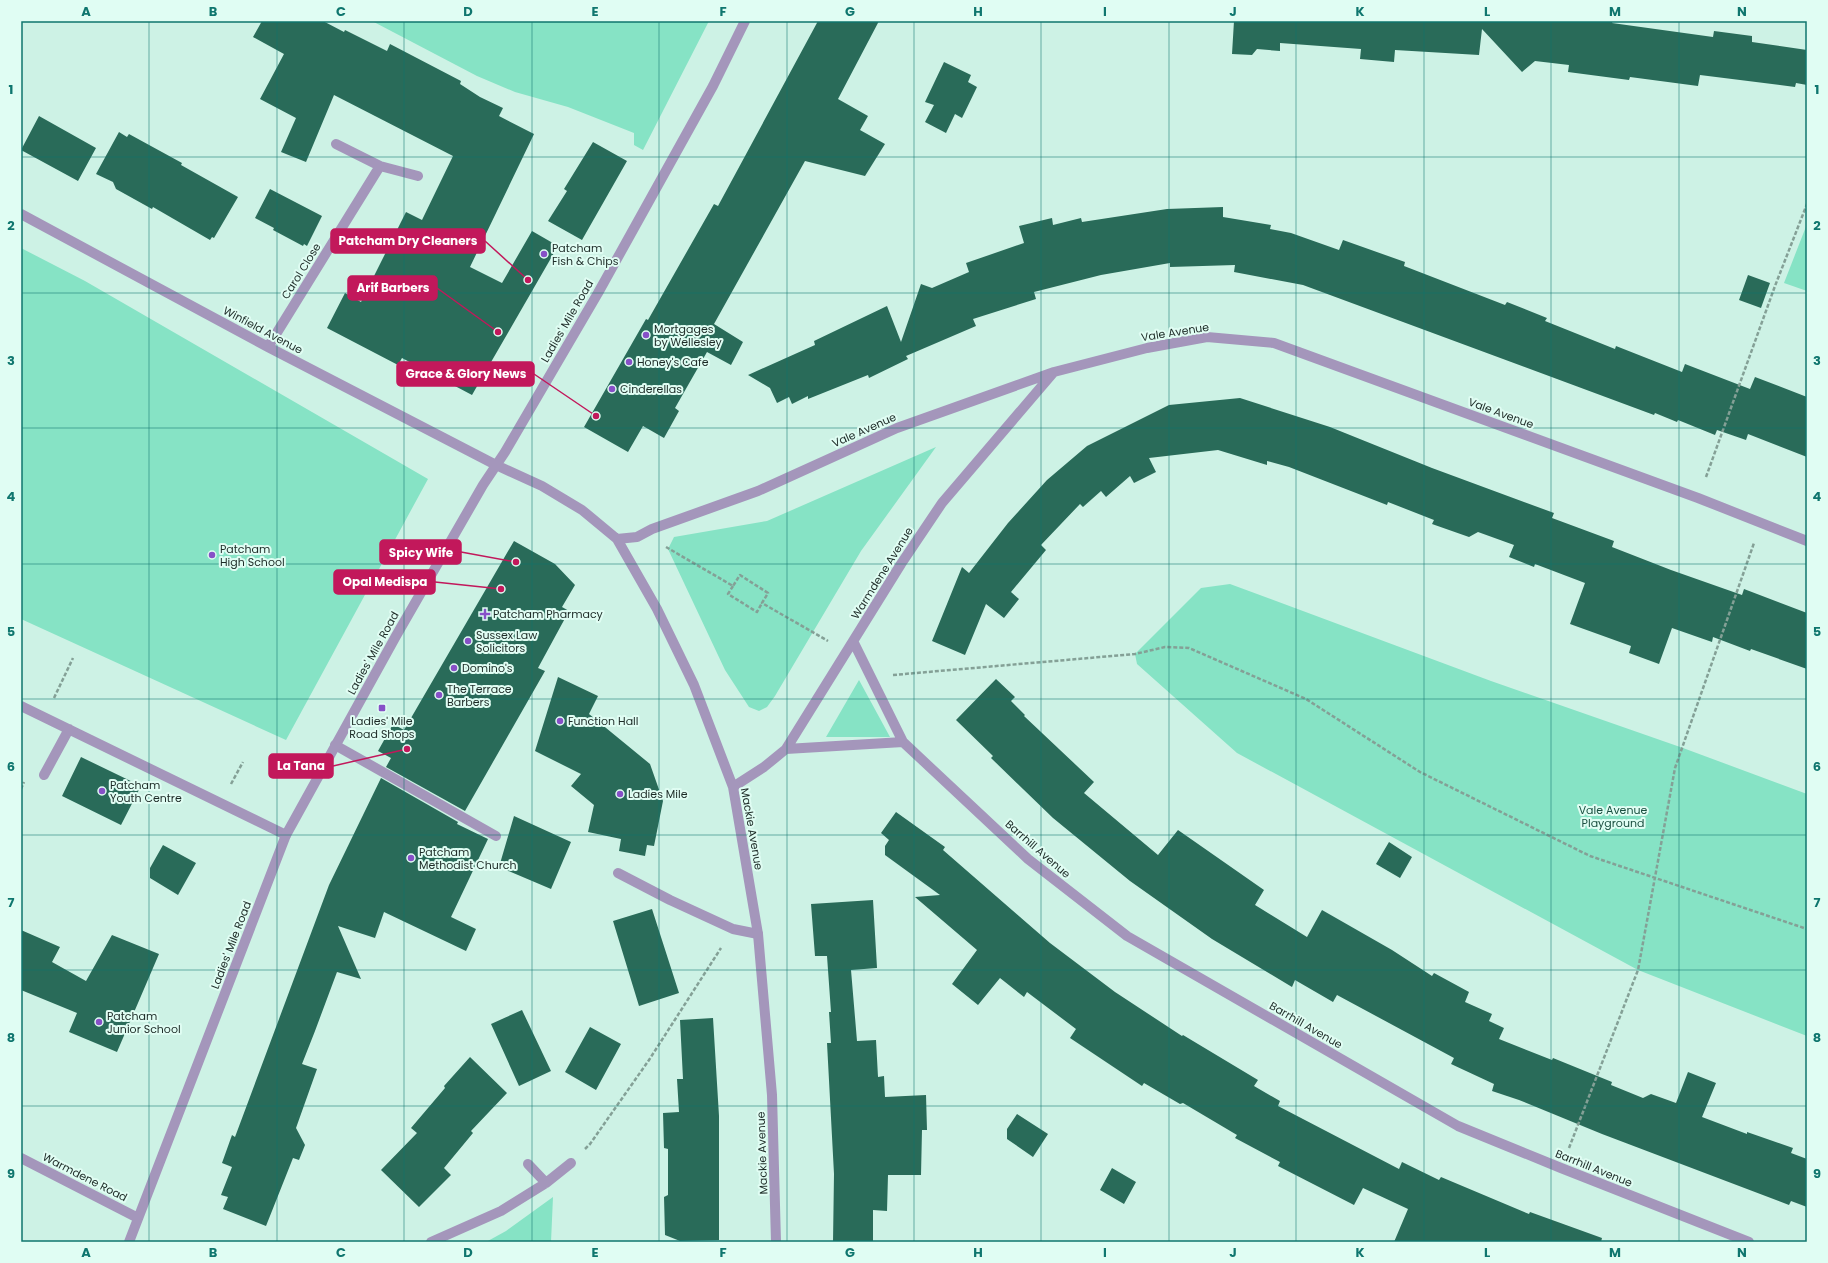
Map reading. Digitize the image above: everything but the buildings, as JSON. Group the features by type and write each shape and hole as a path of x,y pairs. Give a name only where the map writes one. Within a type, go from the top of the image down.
{"street":[{"name":"Ladies' Mile Road","path":"128,1242 286,835 400,629 598,293 713,86 745,21"},
{"path":"336,144 380,166 418,176"},
{"name":"Carol Close","path":"268,347 380,166"},
{"name":"Winfield Avenue","path":"21,214 268,347 496,465"},
{"name":"Vale Avenue","path":"617,539 636,537 652,529 758,491 897,428 1054,372 1147,348 1207,337 1274,343 1698,498 1760,524 1807,541"},
{"name":"Warmdene Avenue","path":"733,787 764,767 786,749 901,564 942,503 1054,372"},
{"name":"Mackie Avenue","path":"496,465 542,486 582,510 617,539 657,609 694,685 733,787 758,934 772,1095 776,1242"},
{"name":"Barrhill Avenue","path":"853,641 903,742 1028,859 1127,936 1458,1126 1749,1242"},
{"path":"21,706 286,835"},
{"path":"44,775 69,729"},
{"path":"786,749 903,742"},
{"path":"335,745 496,836"},
{"path":"618,874 670,900 734,929 758,934"},
{"name":"Warmdene Road","path":"21,1158 138,1218"},
{"path":"430,1242 501,1211 546,1183 571,1163"},
{"path":"528,1164 546,1183"}],"path":[{"path":"1698,498 1775,286 1807,204"},
{"path":"1561,1168 1638,970 1675,768 1760,524"},
{"path":"652,529 668,549 733,586"},
{"path":"740,575 768,592 757,612 728,594 733,586 740,575"},
{"path":"762,603 813,631 847,652"},
{"path":"872,678 920,671 1135,654 1165,647 1189,648 1306,698 1420,772 1590,856 1807,929"},
{"path":"56,694 73,658"},
{"path":"571,1163 590,1144 645,1066 734,929"}],"green space":[{"path":"372,21 709,21 643,150 634,145 634,133 568,107 515,92 477,76"},
{"path":"1807,224 1807,291 1784,283"},
{"name":"Patcham High School","path":"21,248 85,281 428,479 286,740 21,619"},
{"path":"936,447 861,551 775,696 767,707 759,711 749,707 725,670 668,549 674,537 767,521"},
{"name":"Vale Avenue Playground","path":"1230,584 1491,681 1683,748 1807,794 1807,1036 1638,970 1237,753 1137,664 1135,654 1201,588"},
{"path":"859,680 890,737 826,737"},
{"path":"553,1197 551,1242 486,1242 506,1231"}],"place":[{"name":"Patcham Fish & Chips","path":"544,254"},
{"name":"Patcham Dry Cleaners","path":"528,280"},
{"name":"Arif Barbers","path":"498,332"},
{"name":"Mortgages by Wellesley","path":"646,335"},
{"name":"Honey's Cafe","path":"629,362"},
{"name":"Cinderellas","path":"612,389"},
{"name":"Grace & Glory News","path":"596,416"},
{"name":"Patcham High School","path":"212,555"},
{"name":"Spicy Wife","path":"516,562"},
{"name":"Opal Medispa","path":"501,589"},
{"name":"Patcham Pharmacy","path":"485,614"},
{"name":"Sussex Law Solicitors","path":"468,641"},
{"name":"Domino's","path":"454,668"},
{"name":"The Terrace Barbers","path":"439,695"},
{"name":"Ladies' Mile Road Shops","path":"382,708"},
{"name":"Function Hall","path":"560,721"},
{"name":"La Tana","path":"407,749"},
{"name":"Patcham Youth Centre","path":"102,791"},
{"name":"Ladies Mile","path":"620,794"},
{"name":"Patcham Methodist Church","path":"411,858"},
{"name":"Patcham Junior School","path":"99,1022"}]}
